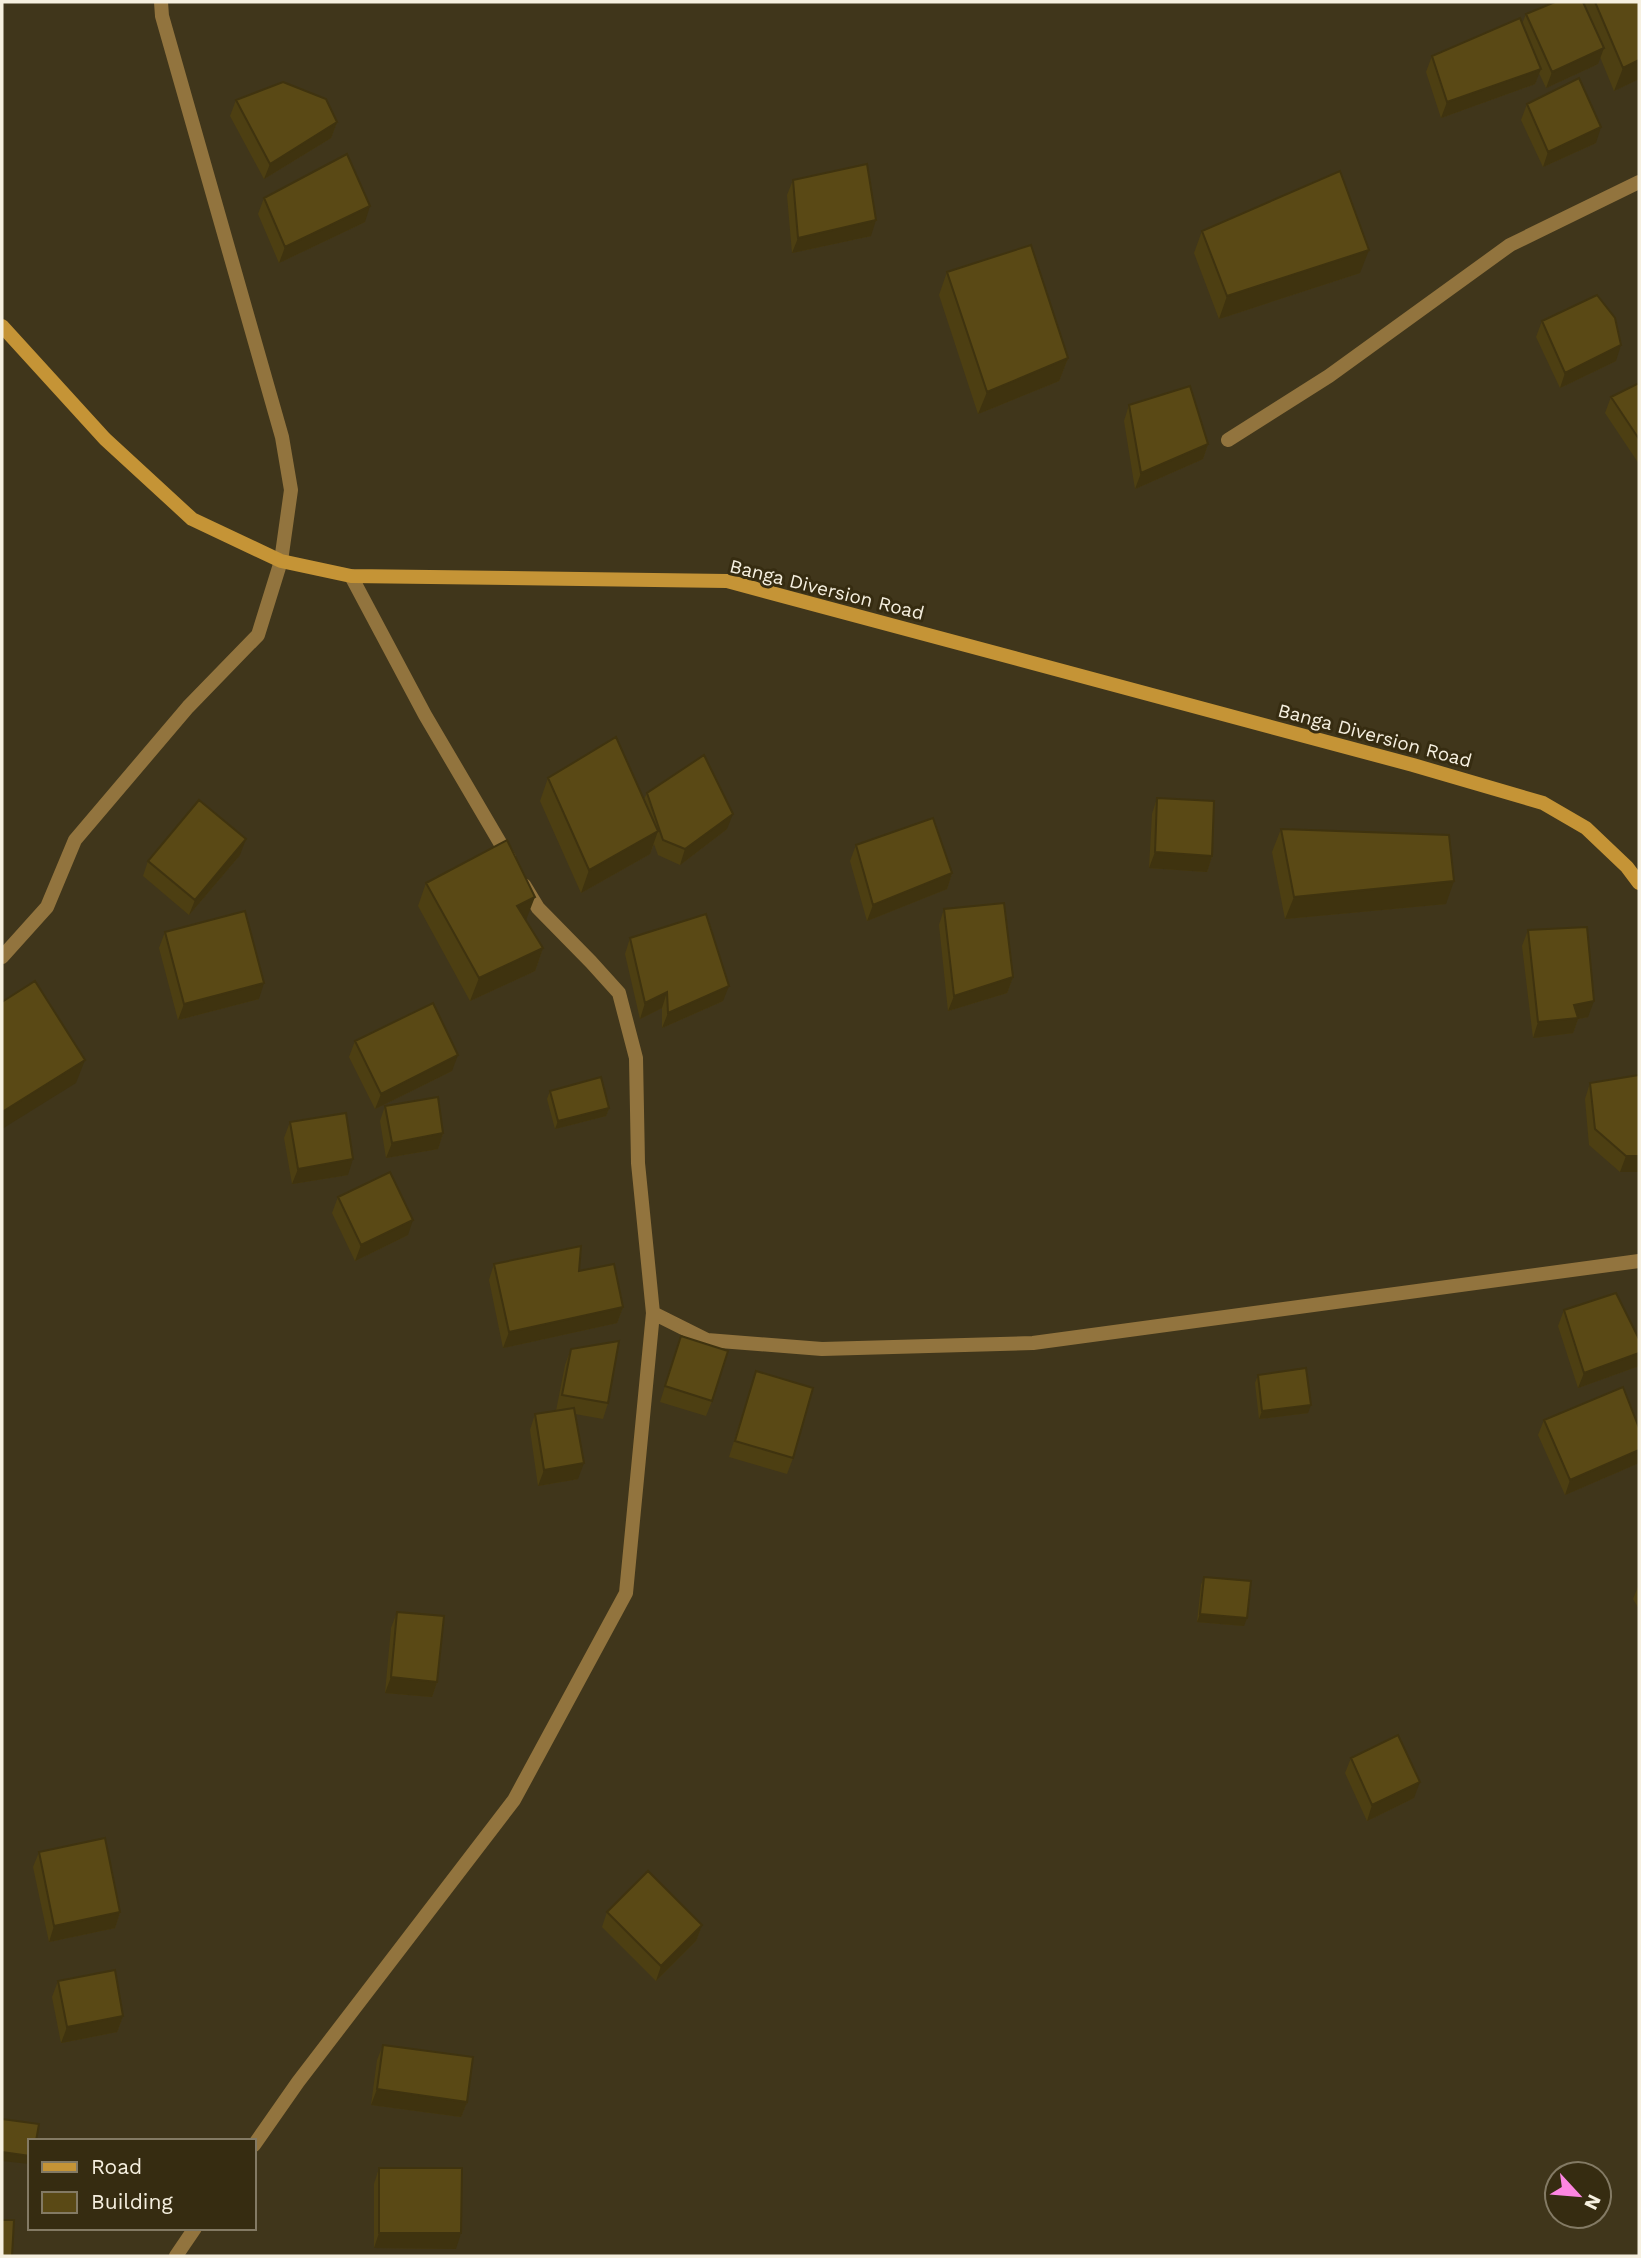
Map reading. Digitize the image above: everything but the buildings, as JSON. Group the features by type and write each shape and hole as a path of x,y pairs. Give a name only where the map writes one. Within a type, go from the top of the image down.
{"main road":[{"name":"Banga Diversion Road","path":"2,326 104,439 192,519 281,561 351,576 727,581 1400,761 1543,803 1586,828 1627,867 1639,883"}],"street":[{"path":"2,957 47,907 75,840 188,707 258,635 281,561 291,490 282,437 169,43 161,2"},
{"path":"1228,440 1329,376 1510,245 1639,182"},
{"path":"256,2142 298,2082 514,1800 626,1593 653,1313 638,1163 636,1058 619,993 538,908 425,715 351,576"},
{"path":"653,1313 707,1340 822,1349 1033,1343 1639,1261"},
{"path":"176,2256 194,2230"}]}
